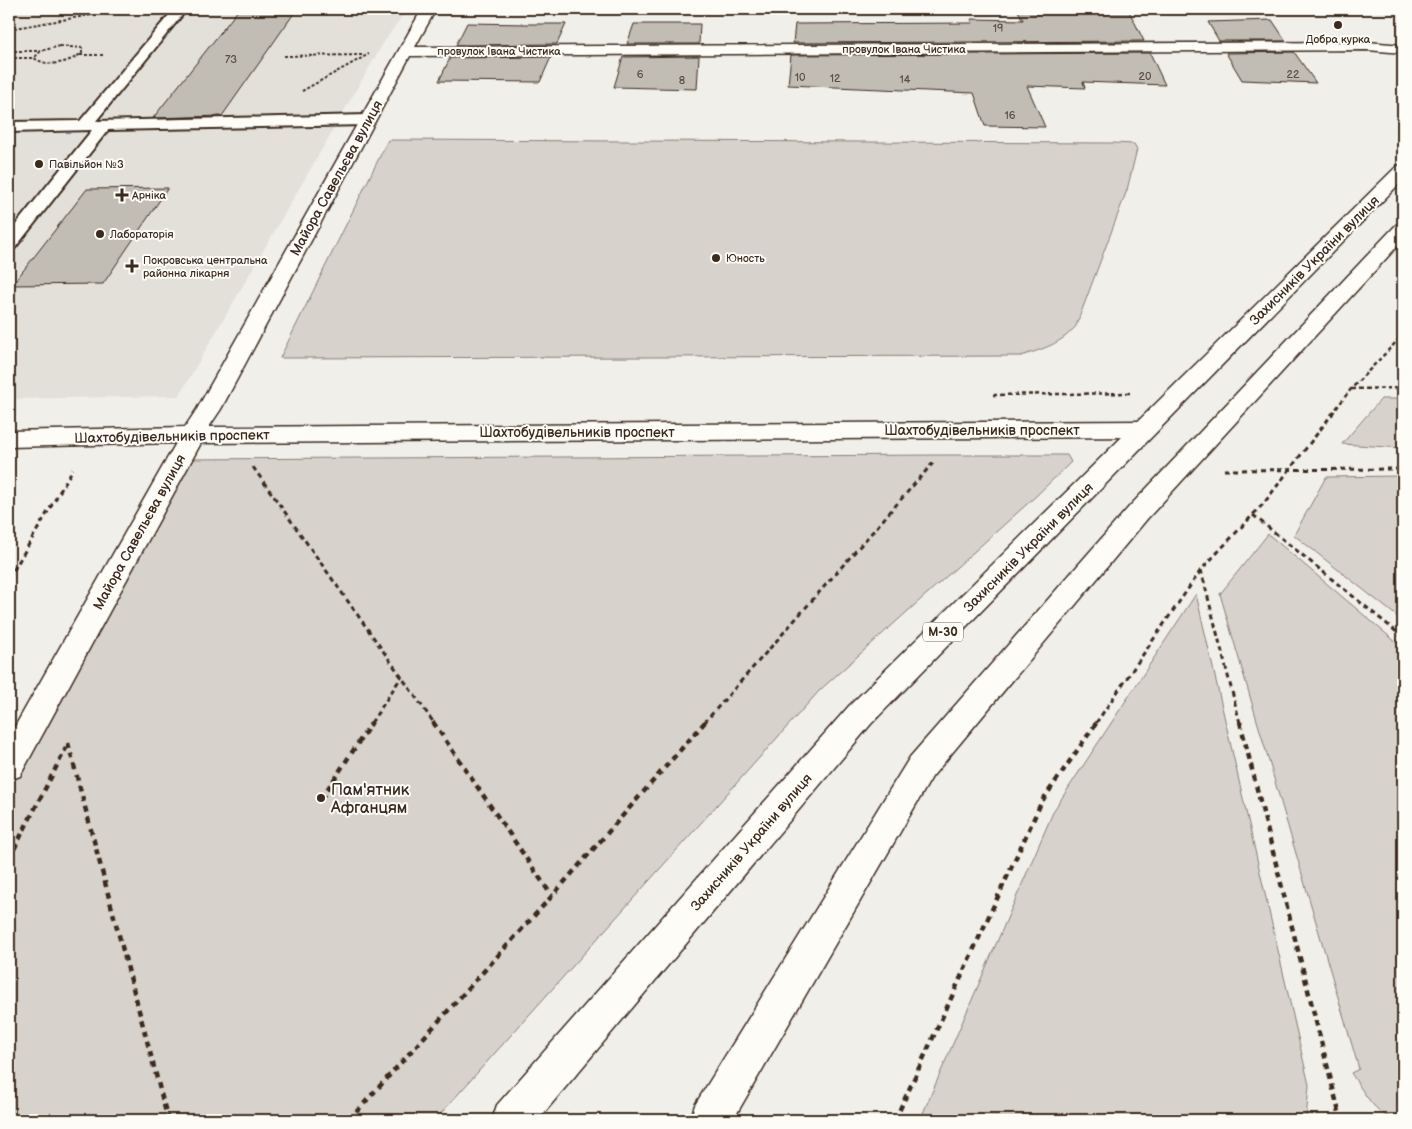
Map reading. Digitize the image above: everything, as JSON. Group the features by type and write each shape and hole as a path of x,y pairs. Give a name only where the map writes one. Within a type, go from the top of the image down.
{"main road":[{"name":"Майора Савельєва вулиця","path":"9,766 192,435 214,400 429,9"},
{"name":"провулок Івана Чистика","path":"405,52 1347,46 1403,49"},
{"name":"Захисників України вулиця","path":"512,1120 860,716 1403,170"},
{"path":"710,1120 921,766 1138,513 1403,229"},
{"name":"Шахтобудівельників проспект","path":"9,439 192,435 1145,429"}],"lane":[{"path":"84,126 181,9"},
{"path":"9,127 368,120"},
{"path":"9,244 104,126"}],"path":[{"path":"9,29 126,9"},
{"path":"9,51 41,51 67,45 78,46 83,50 80,55 57,63 41,62 34,58 9,58"},
{"path":"34,58 41,51"},
{"path":"296,94 365,55 405,52"},
{"path":"284,56 365,55"},
{"path":"895,1120 1042,801 1201,570 1252,515 1351,389 1403,335"},
{"path":"1351,389 1403,388"},
{"path":"247,459 402,676 552,896"},
{"path":"9,578 78,461"},
{"path":"349,1120 552,896 933,462"},
{"path":"1177,471 1403,469"},
{"path":"1252,515 1403,636"},
{"path":"1201,570 1340,1120"},
{"path":"320,798 402,676"},
{"path":"68,743 168,1120"}],"shaded area":[{"name":"Покровська центральна районна лікарня","path":"9,9 407,9 384,42 179,396 9,399"},
{"name":"Юность","path":"388,140 1114,143 1134,144 1137,149 1127,190 1076,326 1058,342 1021,356 280,358"},
{"path":"1381,399 1403,399 1403,448 1342,444"},
{"path":"1067,455 1071,462 1036,496 820,690 435,1120 9,1120 9,771 181,459"},
{"path":"1403,476 1403,621 1294,535 1326,477"},
{"path":"1268,534 1403,648 1403,1120 1394,1119 1386,1115 1372,1104 1351,1073 1359,1069 1220,594"},
{"path":"1196,594 1309,1085 1306,1120 920,1120 1054,810"}],"building":[{"path":"239,9 297,9 222,116 153,118"},
{"path":"1017,9 1128,9 1144,41 793,43 795,24 973,23 971,19 1023,20"},
{"path":"1272,20 1286,41 1219,41 1208,22"},
{"path":"467,23 566,24 557,44 456,45"},
{"path":"634,24 700,24 699,44 627,44"},
{"path":"1294,52 1316,83 1242,80 1226,53"},
{"path":"1150,53 1165,85 1083,82 1085,88 1027,86 1045,127 985,126 974,93 788,85 791,55"},
{"path":"699,56 697,89 614,87 623,57"},
{"path":"551,57 540,82 439,81 450,58"},
{"name":"Лабораторія","path":"168,188 103,284 12,285 87,189"}],"place":[{"name":"Добра курка","path":"1338,25"},
{"name":"Павільйон №3","path":"39,164"},
{"name":"Арніка","path":"122,195"},
{"name":"Лабораторія","path":"100,234"},
{"name":"Юность","path":"716,258"},
{"name":"Покровська центральна районна лікарня","path":"132,266"},
{"name":"Пам'ятник Афганцям","path":"321,798"}]}
